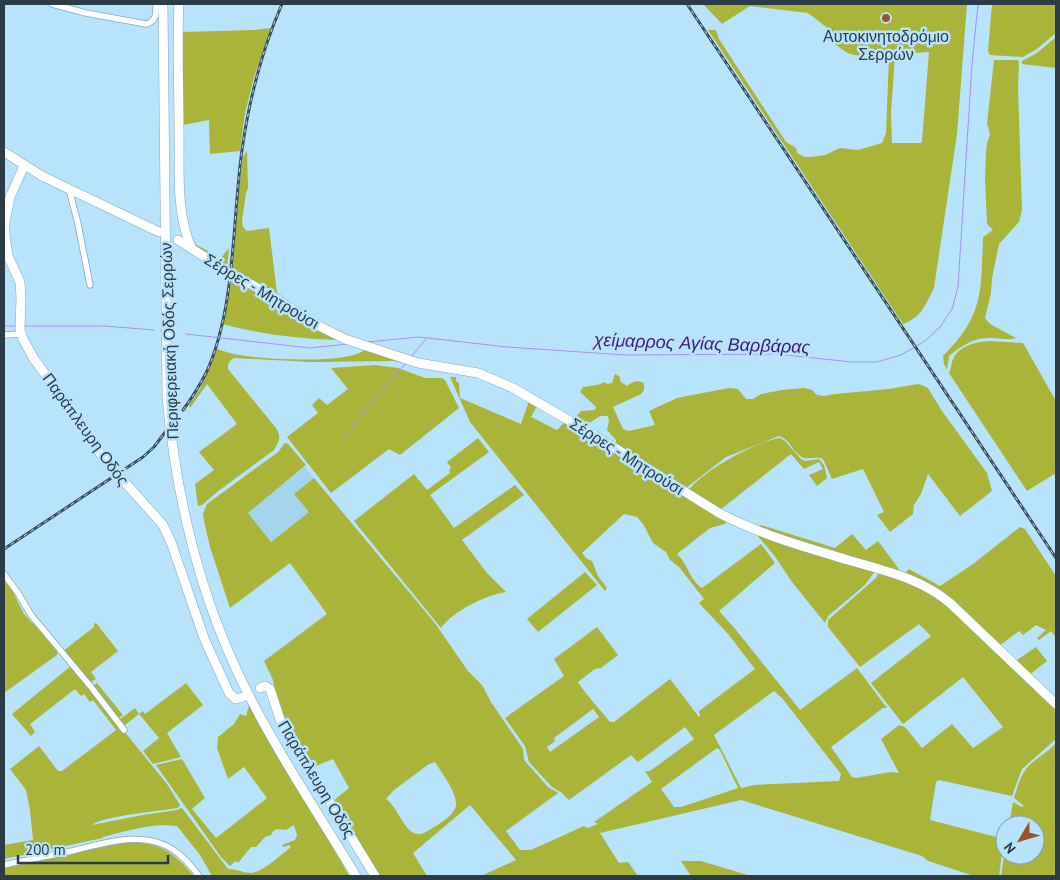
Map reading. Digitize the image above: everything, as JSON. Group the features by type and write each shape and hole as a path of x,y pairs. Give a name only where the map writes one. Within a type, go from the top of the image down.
{"street":[{"path":"52,4 86,14 146,24 152,23 155,18 156,4"},
{"name":"Περιφερειακή Οδός Σερρών","path":"162,4 168,397 174,458 182,504 197,564 213,614 229,654 266,729 356,876"},
{"path":"179,4 180,184 184,224 192,248"},
{"path":"4,152 24,166 159,232"},
{"name":"Παράπλευρη Οδός","path":"24,166 10,197 5,222 8,256 20,282 22,298 20,331 30,353 104,459 163,526 171,542 204,638 230,693 236,699 243,697"},
{"path":"69,189 80,231 90,285"},
{"name":"Σέρρες - Μητρούσι","path":"178,240 230,274 272,296 321,327 345,339 418,364 468,371 492,378 540,403 736,522 791,542 901,576 931,588 950,603 1056,704"},
{"path":"4,335 20,331"},
{"path":"4,574 31,615 124,730"},
{"name":"Παράπλευρη Οδός","path":"260,688 265,686 270,689 281,722 376,876"},
{"path":"4,865 130,839 151,841 171,849 181,856 200,876"}],"shaded area":[{"path":"305,467 314,478 294,494 309,512 271,542 247,512"}],"green space":[{"path":"703,4 967,4 957,134 934,288 922,310 915,318 903,324 708,30 716,30 719,39 786,142 796,148 797,153 805,157 825,155 840,148 858,150 882,143 886,133 889,55 883,53 854,55 846,52 828,41 826,37 830,30 808,13 750,6 722,24","holes":["929,52 921,143 892,143 891,112 895,56 898,54"]},
{"path":"992,4 1056,4 1056,33 1037,49 1023,57 990,55 988,51"},
{"path":"271,28 254,77 245,113 240,151 210,154 209,120 183,125 182,32"},
{"path":"1056,37 1056,68 1022,64 1022,61 1037,53"},
{"path":"994,60 1018,60 1019,63 1018,88 1022,210 1019,222 999,244 985,318 990,324 1016,338 986,338 969,342 949,356 947,370 943,356 966,328 973,315 978,301 982,273 983,237 993,230 987,224 985,180 987,143 990,135 987,123"},
{"path":"247,151 248,188 242,221 243,227 247,231 269,228 277,293 232,271 230,263 243,157"},
{"path":"193,243 221,258 229,248 227,268 199,250"},
{"path":"232,279 343,340 283,336 223,324"},
{"path":"989,341 1023,343 1056,401 1056,473 1027,491 949,373 954,357 958,352 972,344"},
{"path":"217,349 250,357 325,359 357,354 365,349 418,367 394,361 311,362 234,358 229,362 228,369 276,428 279,439 274,450 202,505 198,506 195,484 214,470 199,452 237,424 207,384 190,408 189,405 200,389"},
{"path":"375,365 398,368 425,378 442,378 445,380 459,408 400,455 389,449 331,493 287,437 318,413 312,405 319,398 327,405 348,389 331,368"},
{"path":"466,372 505,387 462,373 449,374"},
{"path":"615,374 627,386 635,382 644,383 644,390 641,394 613,407 623,429 629,431 655,425 649,411 677,398 729,388 738,389 746,399 753,399 761,394 804,388 823,396 922,385 928,388 942,411 987,473 992,491 960,516 928,474 921,494 914,505 913,514 890,532 877,515 884,512 863,469 832,479 823,459 802,457 796,453 786,439 779,436 726,457 686,488 616,445 616,440 607,430 608,416 600,416 585,426 574,419 581,411 595,410 596,407 580,392 583,387 605,382 607,384 612,383"},
{"path":"450,377 456,377 456,381 459,383 460,398 521,424 529,401 505,387 549,411 537,406 531,417 557,430 564,423 554,417 556,415 727,519 725,524 710,528 677,554 694,580 702,588 761,544 775,563 719,611 800,710 857,668 887,708 883,708 831,747 852,777 856,778 891,772 899,773 881,739 899,725 905,727 922,748 952,724 973,748 1003,727 963,677 903,724 871,683 931,636 919,624 860,667 828,627 828,620 876,578 879,572 918,585 932,592 956,613 1056,708 1056,739 1022,769 1012,796 939,780 936,782 930,820 995,837 995,865 1000,865 999,876 974,876 928,861 922,856 741,800 600,833 619,863 628,862 638,876 481,876 516,860 470,805 413,853 427,876 379,876 333,801 349,788 333,759 312,766 278,709 273,680 264,661 327,614 290,563 230,608 210,547 204,521 203,514 207,504 278,452 285,443 306,465 248,513 271,542 309,512 294,494 314,478 434,622 468,671 482,685 491,702 523,749 524,760 548,787 558,793 506,831 520,850 531,850 584,826 588,828 598,824 594,822 652,782 645,771 650,771 694,739 685,727 638,762 631,755 569,800 552,787 529,762 525,746 505,718 564,676 554,659 597,627 618,655 578,682 610,722 614,722 670,679 699,717 699,711 755,669 728,634 699,603 704,599 679,567 670,560 666,552 653,543 637,517 624,514 582,553 592,561 598,576 607,588 605,591 470,422","holes":["774,691 782,698 841,774 839,781 754,785 742,788 714,735","593,709 599,717 550,752 547,747 555,741 554,738","717,748 720,750 738,788 681,807 674,807 661,789","435,762 453,791 456,804 453,813 426,832 419,834 413,833 408,829 391,803 386,799 394,790 429,764"]},
{"path":"478,438 489,452 430,495 454,528 515,485 524,495 462,540 487,573 506,592 489,596 470,605 453,616 441,628 354,521 414,474 427,490 450,473 449,470 451,468 447,462"},
{"path":"780,438 801,459 805,461 819,459 824,465 827,478 817,486 809,475 823,469 819,462 804,469 791,454 720,510 689,490 705,475 731,458 759,444"},
{"path":"761,525 835,548 852,534 866,550 878,541 901,572 838,554 758,527"},
{"path":"1020,527 1025,529 1056,576 1056,638 1051,631 1039,640 1037,638 1046,630 1036,625 1023,635 1019,631 999,646 944,594 904,574 909,569 940,586 973,564"},
{"path":"756,534 875,571 865,585 828,616 825,623"},
{"path":"585,572 597,585 538,632 527,619"},
{"path":"4,581 11,588 24,614 58,650 57,655 4,693"},
{"path":"96,623 118,651 91,672 96,679 91,682 63,651 94,627"},
{"path":"1036,647 1047,661 1028,676 1016,663 1017,660"},
{"path":"71,666 167,784 180,805 178,808 119,816 92,825 182,808 228,869 251,873 261,870 272,862 291,847 289,845 284,847 282,845 295,840 297,835 294,825 285,830 276,829 256,847 251,847 238,863 236,861 230,866 221,857 156,765 182,759 205,798 192,809 216,838 267,798 244,767 228,779 217,748 218,737 234,724 240,714 246,716 249,705 349,876 212,876 200,855 177,826 168,825 140,828 103,838 4,859 4,845 33,840 26,790 10,769 39,746 58,771 62,771 116,730 93,700 90,702 84,694 81,696 75,689 30,724 35,732 31,736 12,714"},
{"path":"97,683 123,715 118,719 93,686"},
{"path":"186,683 203,705 167,733 181,757 153,764 143,751 159,738 139,714 143,711 145,714"},
{"path":"135,708 139,714 125,725 119,720"},
{"path":"1056,743 1056,876 1001,876 1003,865 1045,865 1045,815 1011,815 1013,802 1022,807 1024,806 1014,798 1026,769"},
{"path":"128,842 150,844 166,850 194,876 4,876 4,866"},
{"path":"681,861 701,861 751,876 691,876"}],"waterway":[{"name":"χείμαρρος Αγίας Βαρβάρας","path":"368,342 419,337 507,347 626,355 776,354 852,362 877,362 901,355 925,341 940,327 952,309 958,287 972,64 978,4"},
{"name":"χείμαρρος Αγίας Βαρβάρας","path":"4,326 15,326"},
{"name":"χείμαρρος Αγίας Βαρβάρας","path":"24,326 105,326 154,330"},
{"name":"χείμαρρος Αγίας Βαρβάρας","path":"186,334 310,348 347,344"},
{"path":"411,357 426,339"},
{"path":"344,437 406,363"}],"railway":[{"path":"183,410 207,371 223,319 232,263 239,177 248,113 262,57 282,4"},
{"path":"687,4 1056,558"},
{"path":"4,549 143,457 154,447 166,431"}],"place":[{"name":"Αυτοκινητοδρόμιο Σερρών","path":"886,18"}]}
